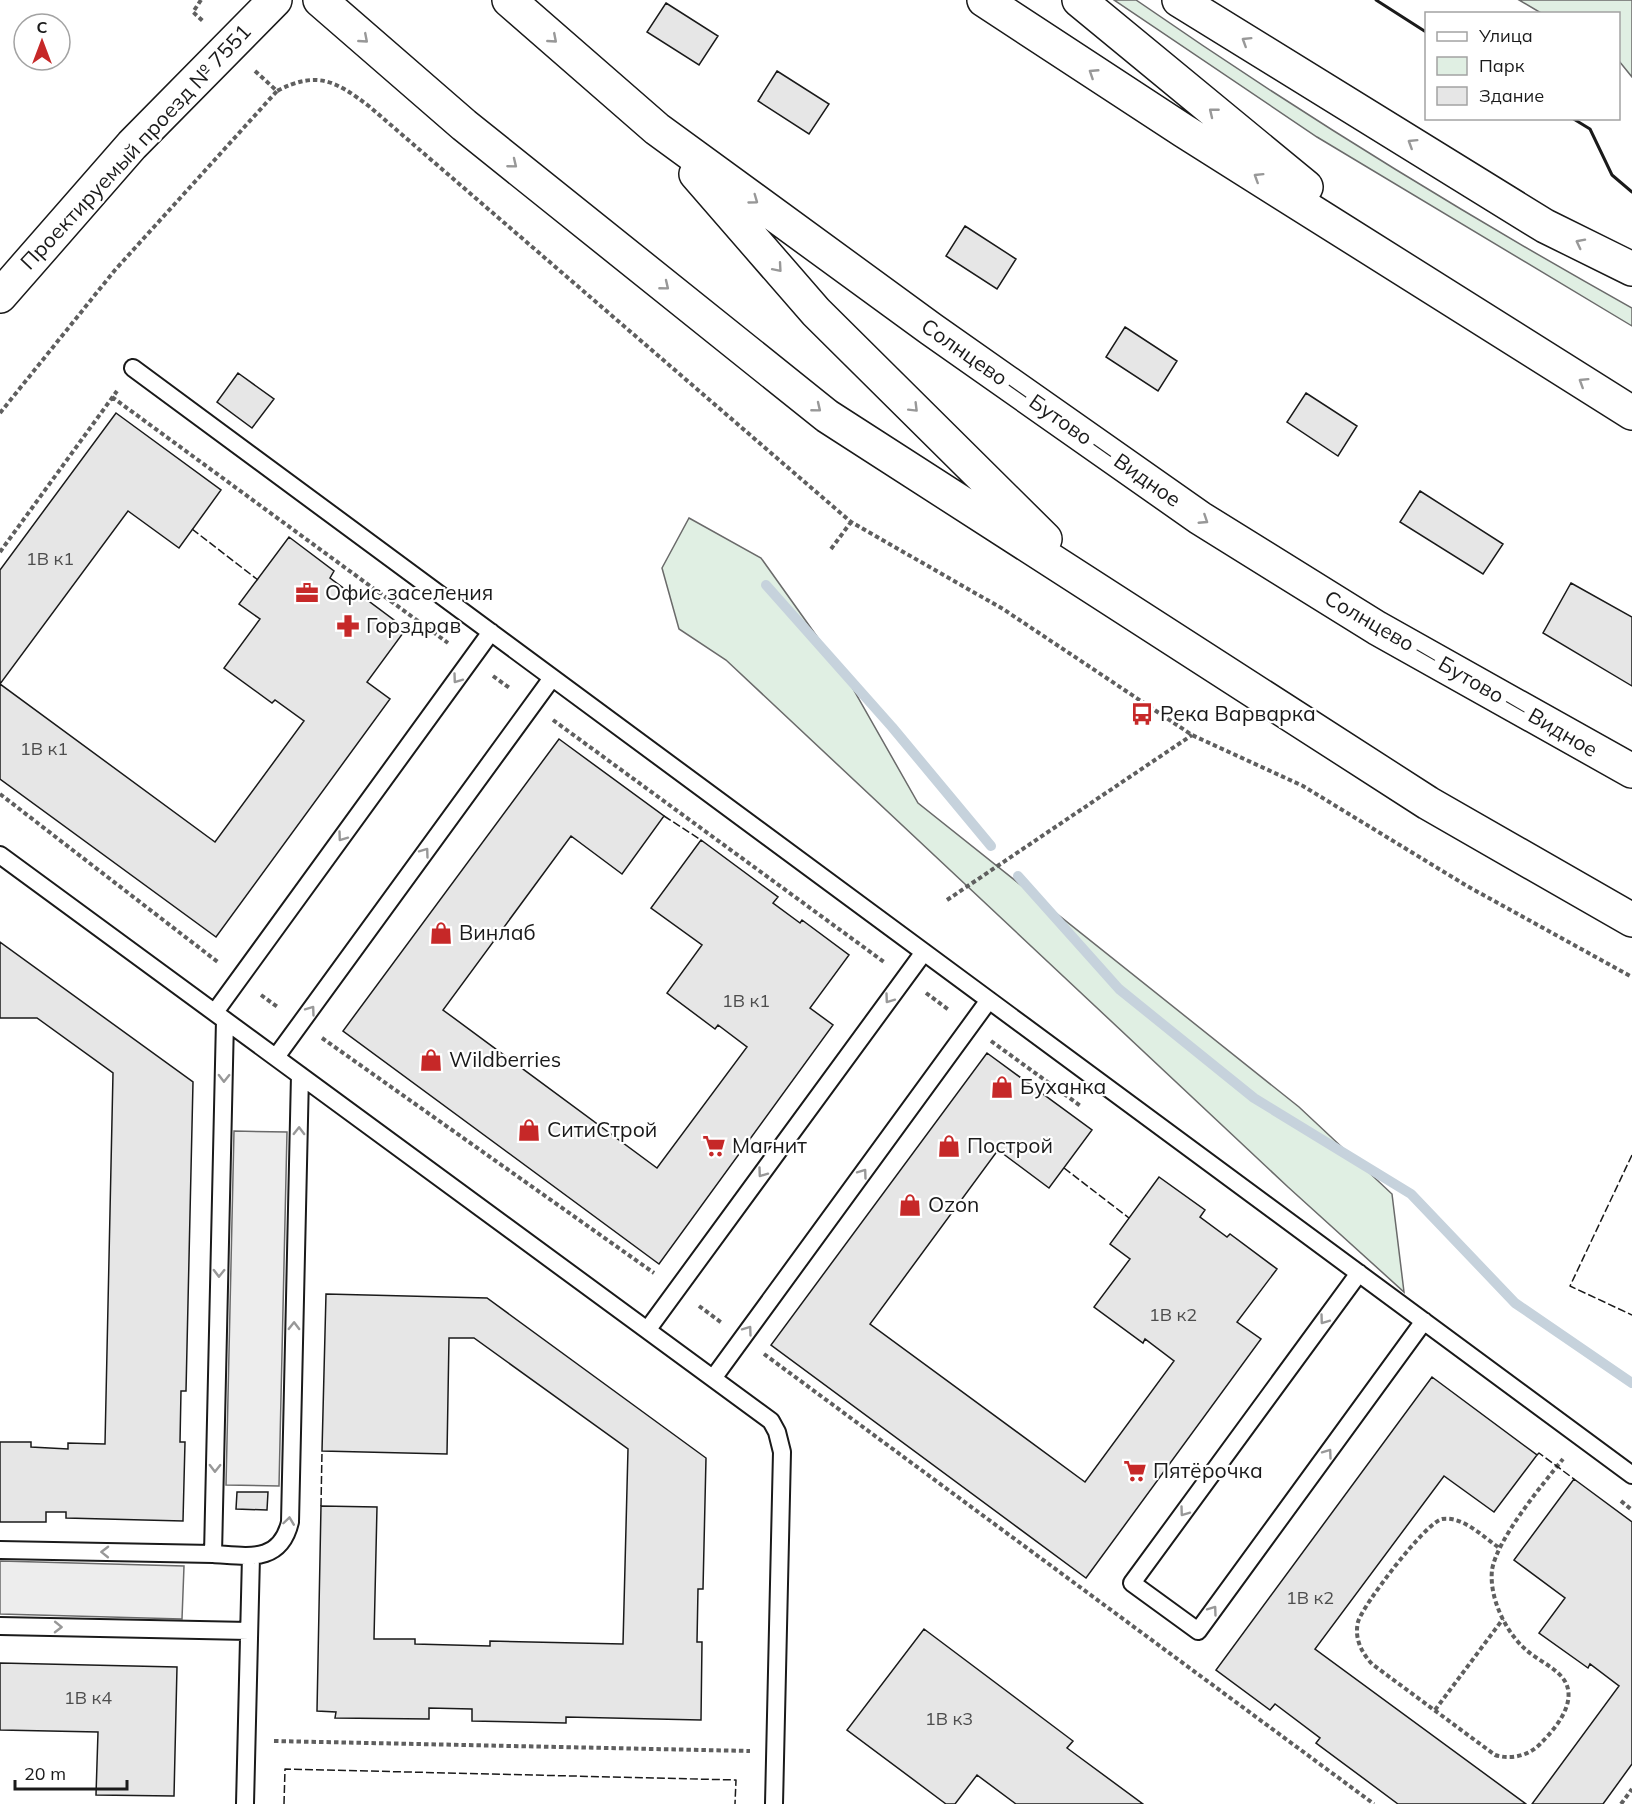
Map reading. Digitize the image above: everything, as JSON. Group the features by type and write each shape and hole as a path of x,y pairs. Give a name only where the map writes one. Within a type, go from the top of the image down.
{"main road":[{"name":"Проектируемый проезд № 7551","path":"0,296 124,153 275,0"},
{"path":"320,0 464,125 827,416 1428,803 1632,920"},
{"name":"Солнцево — Бутово — Видное","path":"509,0 657,129 940,336 1200,518 1377,628 1632,771"},
{"path":"984,0 1184,131 1632,413"},
{"path":"1079,0 1158,67 1422,280"},
{"path":"1179,0 1545,225 1632,269"},
{"path":"657,129 816,312 1090,584"}],"lane":[{"path":"133,368 1632,1475"},
{"path":"213,1554 220,1016 239,979 491,632"},
{"path":"276,1057 552,678"},
{"path":"0,855 764,1414 777,1432 780,1441 774,1804"},
{"path":"648,1329 924,952"},
{"path":"714,1377 989,1000"},
{"path":"0,1550 251,1556 264,1554 279,1546 290,1522 300,1075"},
{"path":"1359,1273 1132,1583 1198,1631 1424,1321"},
{"path":"245,1804 251,1556"},
{"path":"0,1626 249,1631"}],"path":[{"path":"201,0 193,12 277,91"},
{"path":"0,413 115,270 277,91 294,82 318,79 344,87 851,522 1003,609 1192,735 1303,786 1467,886 1632,977"},
{"path":"0,552 133,368"},
{"path":"112,398 1084,1109"},
{"path":"831,549 851,522"},
{"path":"947,900 1192,735"},
{"path":"0,794 239,979 677,1290 1374,1804"},
{"path":"1554,1453 1572,1466"},
{"path":"1498,1548 1468,1526 1455,1520 1441,1519 1432,1523 1416,1539 1362,1611 1358,1623 1359,1644 1363,1654 1495,1755 1506,1759 1520,1756 1537,1747 1556,1728 1569,1700 1567,1684 1559,1674 1523,1648 1503,1619 1492,1586 1492,1571 1498,1548 1563,1459"},
{"path":"1615,1497 1632,1510"},
{"path":"1435,1710 1503,1619"},
{"path":"247,1741 775,1751"},
{"path":"1621,1804 1632,1789"}],"green space":[{"path":"1114,0 1136,0 1257,82 1380,160 1632,308 1632,326 1317,137"},
{"path":"1519,0 1632,0 1632,77 1620,62 1620,12 1539,12"},
{"path":"689,518 761,558 848,680 918,803 1299,1107 1392,1194 1404,1292 1288,1187 726,660 679,629 662,568"}],"shaded area":[{"path":"234,1131 287,1132 279,1486 226,1485"},
{"path":"0,1561 184,1566 182,1619 0,1614"}],"building":[{"path":"666,3 718,36 699,65 647,32"},
{"path":"777,71 829,104 809,134 758,101"},
{"path":"965,226 1016,259 997,289 946,256"},
{"path":"1125,327 1177,361 1158,391 1106,357"},
{"path":"238,373 274,399 252,428 217,402"},
{"path":"1306,393 1357,426 1338,456 1287,422"},
{"path":"116,413 221,490 179,548 128,511 0,684 0,570"},
{"path":"1420,491 1503,544 1483,574 1400,522"},
{"path":"289,537 334,571 330,578 357,598 359,594 406,629 367,682 390,699 216,937 0,779 0,684 215,842 304,721 275,700 272,703 224,668 260,619 239,604"},
{"path":"1571,583 1632,617 1632,686 1543,633"},
{"path":"559,739 664,816 622,874 571,836 443,1010 657,1168 747,1047 718,1025 715,1029 667,993 702,945 651,908 701,840 778,897 773,903 800,923 802,920 849,955 810,1008 833,1025 659,1264 343,1031"},
{"path":"0,942 193,1082 186,1391 181,1391 180,1442 185,1442 183,1521 66,1518 66,1512 46,1512 46,1522 0,1522 0,1442 31,1442 31,1447 68,1449 68,1443 105,1444 113,1073 37,1018 0,1018"},
{"path":"987,1053 1092,1130 1049,1188 998,1150 870,1324 1085,1482 1174,1361 1145,1339 1143,1343 1094,1307 1130,1259 1110,1244 1159,1177 1205,1210 1200,1217 1227,1237 1230,1234 1277,1269 1237,1322 1261,1339 1086,1578 771,1345"},
{"path":"326,1294 487,1298 706,1458 703,1589 698,1589 697,1642 702,1642 701,1720 566,1717 566,1723 472,1721 472,1709 429,1708 429,1719 335,1718 336,1712 317,1711 321,1506 377,1507 374,1639 415,1639 415,1644 490,1646 490,1641 623,1644 628,1449 474,1338 449,1338 447,1454 322,1451"},
{"path":"1432,1377 1537,1455 1494,1512 1444,1476 1315,1649 1526,1804 1398,1804 1316,1743 1320,1738 1275,1704 1270,1710 1216,1670"},
{"path":"1574,1479 1632,1522 1632,1764 1603,1804 1532,1804 1619,1686 1590,1664 1588,1668 1539,1633 1565,1598 1514,1560"},
{"path":"237,1492 268,1492 267,1510 236,1509"},
{"path":"924,1629 1073,1741 1067,1748 1143,1804 1016,1804 977,1775 955,1804 946,1804 847,1730"},
{"path":"0,1663 177,1667 174,1796 96,1795 98,1732 0,1730"}],"waterway":[{"path":"766,585 892,727 991,846"},
{"path":"1018,876 1119,989 1254,1098 1411,1194 1515,1303 1632,1383"}],"fence":[{"path":"192,529 258,580"},
{"path":"664,816 701,840"},
{"path":"1632,1155 1570,1286 1632,1315"},
{"path":"1064,1168 1129,1218"},
{"path":"321,1506 322,1451"},
{"path":"1537,1455 1539,1453 1574,1479"},
{"path":"284,1804 285,1769 736,1780 735,1804"}],"wall":[{"path":"1376,0 1425,31"},
{"path":"1575,120 1590,129 1612,175 1632,192"}],"place":[{"name":"Офис заселения","path":"307,593"},
{"name":"Горздрав","path":"348,626"},
{"name":"Река Варварка","path":"1142,714"},
{"name":"Винлаб","path":"441,933"},
{"name":"Wildberries","path":"431,1060"},
{"name":"Буханка","path":"1002,1087"},
{"name":"СитиСтрой","path":"529,1130"},
{"name":"Магнит","path":"714,1146"},
{"name":"Построй","path":"949,1146"},
{"name":"Ozon","path":"910,1205"},
{"name":"Пятёрочка","path":"1135,1471"}]}
